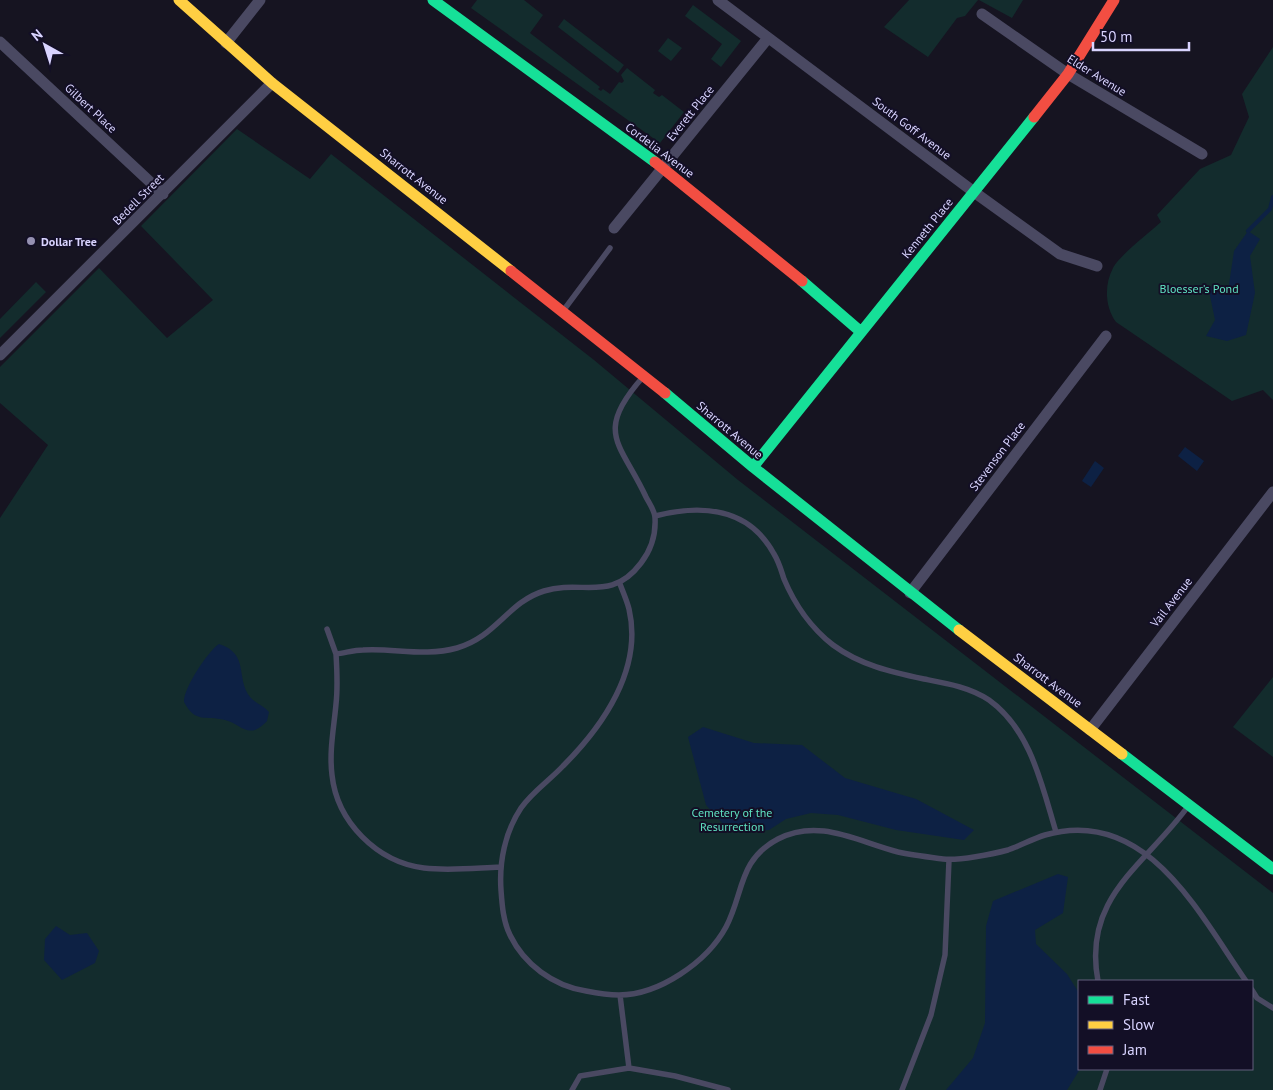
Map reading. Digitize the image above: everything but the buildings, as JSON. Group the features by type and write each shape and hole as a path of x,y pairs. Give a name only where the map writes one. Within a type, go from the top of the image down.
{"street":[{"name":"Sharrott Avenue","path":"179,0 272,83 563,311 910,593 1273,868"},
{"path":"226,43 260,0"},
{"name":"Cordelia Avenue","path":"434,0 663,168 767,251 861,332"},
{"name":"South Goff Avenue","path":"718,0 974,192 1060,254 1096,266"},
{"name":"Kenneth Place","path":"753,467 1068,74 1114,0"},
{"name":"Elder Avenue","path":"982,14 1068,74 1202,154"},
{"name":"Everett Place","path":"614,228 768,38"},
{"name":"Gilbert Place","path":"0,42 163,194"},
{"name":"Bedell Street","path":"0,355 272,83"},
{"name":"Stevenson Place","path":"910,593 1106,336"},
{"name":"Vail Avenue","path":"1090,730 1273,492"}],"lane":[{"path":"563,311 610,248"},
{"path":"336,654 362,650 430,653 458,648 481,637 499,624 513,608 529,596 547,590 620,584 636,570 649,553 655,516 614,437 617,418 625,398 644,376"},
{"path":"655,516 697,509 713,510 735,516 753,528 766,541 775,554 784,578 803,612 832,644 855,659 878,669 970,690 989,700 1009,720 1037,767 1056,832"},
{"path":"620,584 629,610 631,637 625,673 614,700 589,740 522,808 512,826 500,867 502,905 508,931 520,953 540,972 563,986 620,995 648,988 678,976 704,956 726,927 747,868 753,858 782,837 801,830 823,829 899,852 950,860 1008,850 1056,832 1080,830 1103,833 1124,840 1148,853 1181,886 1245,980"},
{"path":"327,628 336,654 337,701 331,754 332,776 344,814 360,836 379,851 398,862 423,868 444,870 500,867"},
{"path":"1098,980 1096,940 1104,909 1125,876 1163,839 1189,805"},
{"path":"902,1090 931,1015 946,955 950,860"},
{"path":"1253,992 1257,998 1273,1008"},
{"path":"620,995 629,1068"},
{"path":"572,1090 580,1076 629,1068 676,1076 728,1090"},
{"path":"1100,1090 1107,1070"}],"green space":[{"path":"477,0 524,0 543,15 530,33 600,87 598,89 601,91 603,89 610,94 619,82 622,83 624,81 621,75 627,68 655,90 653,93 659,97 662,95 684,112 660,143 471,8"},
{"path":"909,0 978,0 965,16 957,18 928,57 884,27"},
{"path":"979,0 1023,0 1012,18"},
{"path":"693,5 741,41 721,67 711,59 722,44 685,16"},
{"path":"564,19 624,65 618,73 558,27"},
{"path":"668,38 682,48 671,61 658,51"},
{"name":"Bloesser's Pond","path":"1273,47 1273,400 1263,390 1232,401 1116,322 1108,303 1107,289 1110,275 1116,263 1161,222 1157,215 1200,169 1231,155 1249,117 1242,94"},
{"name":"Cemetery of the Resurrection","path":"237,129 310,179 331,154 594,360 738,480 1273,893 1273,1090 0,1090 0,518 48,445 0,403 0,367 99,268 167,338 213,300 141,226"},
{"path":"36,282 46,292 0,338 0,319"},
{"path":"1273,677 1273,757 1233,727"}],"water":[{"path":"1248,231 1260,239 1250,256 1255,293 1246,335 1227,341 1206,336 1215,320 1208,286 1228,291 1234,251"},
{"path":"1185,447 1204,461 1197,471 1178,456"},
{"path":"1095,461 1104,468 1091,487 1082,481"},
{"path":"219,644 229,648 235,654 243,682 250,697 269,712 267,721 255,730 245,730 225,720 197,716 188,709 184,702 188,688 197,671"},
{"path":"703,727 754,743 802,745 845,778 916,799 974,830 964,840 896,830 838,815 811,813 786,819 769,830 746,832 723,824 706,805 688,737"},
{"path":"1058,874 1068,877 1063,913 1035,930 1036,944 1067,974 1078,991 1079,1070 1067,1090 946,1090 973,1058 985,1023 986,926 993,901"},
{"path":"56,926 70,935 87,933 99,951 95,963 62,980 44,960 45,939"}],"waterway":[{"path":"1248,231 1270,209 1273,197"}],"traffic: fast":[{"path":"433,0 655,162"},
{"path":"753,467 1034,117"},
{"path":"802,281 861,332"},
{"path":"665,393 753,467 959,630"},
{"path":"1122,754 1273,869"}],"traffic: slow":[{"path":"179,0 272,83 511,271"},
{"path":"959,630 1122,754"}],"traffic: jam":[{"path":"1034,117 1068,74 1114,0"},
{"path":"655,162 802,281"},
{"path":"511,271 665,393"}],"place":[{"name":"Dollar Tree","path":"31,241"}]}
